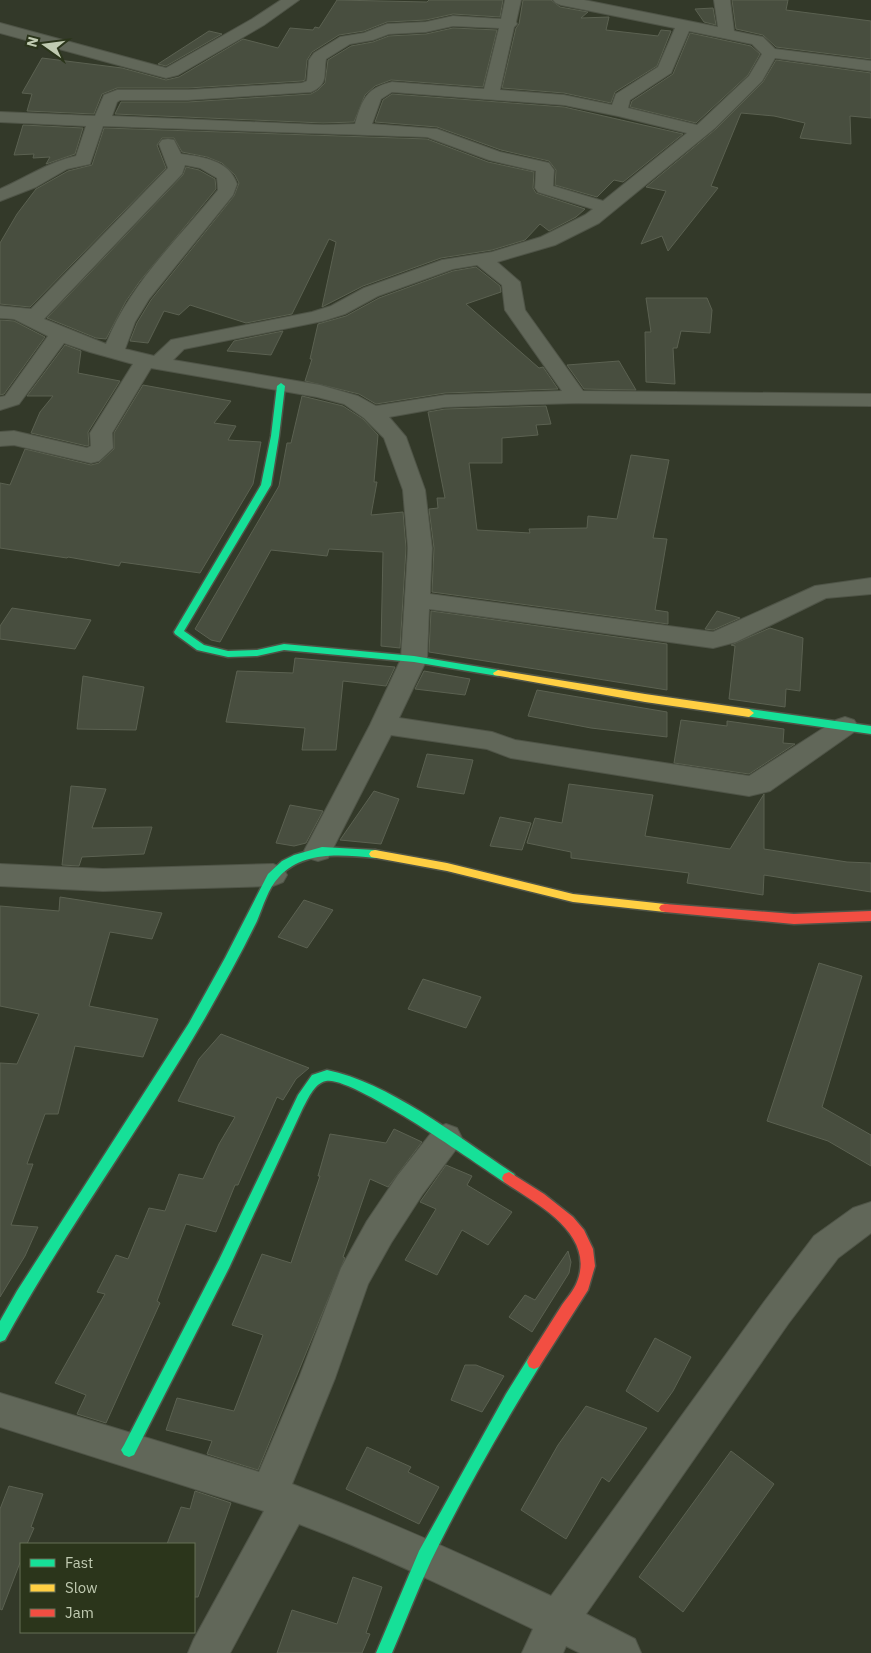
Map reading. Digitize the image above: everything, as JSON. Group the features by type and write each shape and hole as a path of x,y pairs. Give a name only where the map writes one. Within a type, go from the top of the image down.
{"street":[{"path":"0,28 166,73 172,72 206,53 291,0"},
{"path":"491,93 509,24 513,0"},
{"path":"561,0 757,40 770,53 871,66"},
{"path":"722,0 727,34"},
{"path":"0,196 30,183 61,165 84,160 110,99 117,95 188,95 306,88 314,84 317,76 317,60 340,42 353,38 367,37 382,30 426,27 460,20 509,24"},
{"path":"619,110 622,98 665,70 684,25"},
{"path":"0,439 14,438 90,456 102,448 101,433 110,416 152,362 178,344 316,317 338,310 371,292 449,264 503,254 548,241 592,219 709,124 756,78 770,53"},
{"path":"362,129 375,93 385,88 491,93 564,100 619,110 698,131"},
{"path":"0,117 174,126 323,130 337,128 438,134 495,156 543,167 544,188 606,207"},
{"path":"9,313 36,315 176,170 177,167 168,144 174,126"},
{"path":"113,352 130,313 176,250 196,230 227,191 228,184 225,175 205,163 173,158"},
{"path":"480,258 512,285 512,306 577,397"},
{"path":"9,313 60,334 113,352 152,362 281,386 320,391 352,400 386,425 395,437 414,490 420,548 414,659 383,725 318,851"},
{"path":"0,404 12,400 60,334"},
{"path":"281,386 275,436 264,490 242,522 178,632 200,649 224,654 264,654 284,647 414,659 645,698 871,730"},
{"path":"372,413 444,401 577,397 871,400"},
{"path":"417,600 713,640 727,636 823,591 871,586"},
{"path":"383,725 492,741 511,750 749,786 760,784 845,726"},
{"path":"5,1315 62,1225 163,1076 196,1022 240,942 273,875 289,864 318,851 374,855 415,861 574,898 749,916 846,919 871,916"},
{"path":"0,875 103,880 273,875"},
{"path":"128,1450 224,1264 297,1108 313,1082 326,1075 337,1075 381,1097 562,1214 578,1230 586,1246 590,1268 583,1285 511,1399 425,1557 384,1653"},
{"path":"208,1653 280,1498 318,1378 353,1279 384,1224 410,1185 446,1138"},
{"path":"542,1653 558,1620 776,1313 826,1246 865,1218 871,1217"},
{"path":"0,1410 280,1498 349,1524 425,1557 558,1620 622,1653"}],"building":[{"path":"337,0 427,2 429,0 503,0 500,17 453,14 426,20 387,22 364,31 339,35 312,52 307,60 305,80 302,81 188,88 117,88 102,94 94,114 27,111 32,94 22,93 42,58 122,68 166,80 179,77 243,39 278,48 290,28 313,30 315,27 319,28"},
{"path":"523,0 551,0 560,7 588,12 581,18 609,17 606,30 658,36 661,30 671,31 657,66 615,92 611,103 564,93 502,88 516,28 519,24"},
{"path":"732,0 788,0 786,10 871,21 871,59 776,47 763,35 736,29"},
{"path":"713,8 716,25 704,22 695,9"},
{"path":"453,28 497,30 483,87 391,80 375,86 365,95 354,122 323,123 115,114 121,102 188,102 311,94 325,83 328,60 351,46 373,42 389,36 426,34"},
{"path":"209,31 222,34 166,66 158,64"},
{"path":"690,33 751,46 760,54 748,75 696,123 630,107 632,101 673,74"},
{"path":"776,60 871,73 871,118 850,116 851,144 800,138 805,123 774,116 741,113 711,186 718,188 668,251 662,236 641,244 666,191 646,187 716,129 763,82"},
{"path":"392,94 564,107 683,134 623,182 614,180 597,197 555,185 556,170 549,161 501,150 437,127 375,122 383,100"},
{"path":"23,125 83,128 75,154 46,164 50,157 33,158 34,154 14,155"},
{"path":"104,128 427,139 488,162 534,172 533,188 536,193 585,209 576,217 549,231 540,224 525,240 492,250 441,258 363,286 322,307 336,242 329,239 292,314 246,323 190,305 179,315 164,311 148,343 130,341 137,323 151,300 234,196 239,183 235,175 222,163 207,157 182,152 174,138 162,138 157,145 166,168 30,307 0,304 0,243 17,214 36,189 68,171 92,165"},
{"path":"186,167 199,170 215,179 216,189 140,281 126,301 106,339 96,338 47,318 183,175"},
{"path":"476,267 500,286 501,292 466,304 539,368 543,367 558,389 445,393 376,404 359,394 305,381 312,359 310,359 318,324 346,316 379,298 453,271"},
{"path":"646,298 707,298 712,310 710,333 681,331 677,348 673,348 675,384 646,382 645,332 651,332"},
{"path":"0,320 14,321 45,337 4,394 0,395"},
{"path":"283,331 271,355 227,351 234,341"},
{"path":"65,345 81,351 78,373 120,381 88,432 89,445 87,446 31,433 40,412 53,396 27,396"},
{"path":"619,361 636,390 584,389 567,365"},
{"path":"143,385 231,401 214,423 236,426 228,440 261,442 253,484 200,573 121,562 119,566 0,548 0,483 10,485 25,449 91,465 99,463 114,449 114,433"},
{"path":"302,396 343,406 363,419 378,435 374,482 377,482 371,515 403,512 406,548 400,648 381,646 383,552 329,549 327,556 271,550 220,642 211,640 195,629 279,486 287,443 291,443"},
{"path":"546,406 551,424 536,425 538,435 502,438 502,463 469,463 477,530 530,533 529,529 587,528 588,516 617,519 631,455 669,460 653,538 667,539 655,610 668,612 668,624 432,592 434,548 429,509 438,508 437,498 445,498 428,412 445,409"},
{"path":"12,608 91,620 75,649 0,639 0,626"},
{"path":"431,611 667,644 667,690 429,652"},
{"path":"717,611 740,618 713,630 705,629"},
{"path":"770,628 803,638 800,691 786,689 785,707 729,699 735,646 731,645"},
{"path":"295,658 395,667 386,686 343,681 336,750 302,750 305,728 226,722 237,671 293,673"},
{"path":"424,671 470,679 465,695 415,689"},
{"path":"83,676 144,687 136,730 77,729"},
{"path":"537,690 667,712 667,737 591,728 528,716"},
{"path":"681,720 727,726 727,721 784,729 783,743 795,744 749,774 674,763"},
{"path":"427,754 473,760 464,794 417,787"},
{"path":"569,784 653,795 645,836 730,849 764,794 764,849 847,862 871,863 871,892 764,875 763,895 687,883 689,873 571,858 571,852 527,843 535,818 562,823"},
{"path":"71,786 106,789 92,828 152,827 144,854 82,857 79,866 62,865"},
{"path":"374,791 399,799 381,844 340,840"},
{"path":"290,805 323,811 306,843 294,846 276,843"},
{"path":"500,817 531,823 522,850 490,846"},
{"path":"60,897 162,913 152,939 110,932 89,1006 158,1019 143,1057 75,1046 58,1114 45,1114 27,1164 33,1164 11,1225 38,1227 25,1256 0,1297 0,1063 17,1064 39,1014 0,1006 0,906 59,911"},
{"path":"304,900 333,910 307,948 278,937"},
{"path":"819,963 862,976 822,1107 871,1135 871,1166 828,1141 767,1121"},
{"path":"423,979 481,997 466,1028 408,1009"},
{"path":"221,1034 309,1068 296,1079 283,1100 277,1097 238,1185 235,1185 216,1232 186,1224 157,1301 160,1303 106,1423 77,1414 86,1395 55,1383 105,1294 97,1292 116,1255 128,1259 149,1208 165,1211 179,1174 203,1179 219,1144 235,1117 178,1101 199,1059"},
{"path":"394,1129 422,1142 388,1187 370,1179 343,1257 345,1258 258,1470 207,1454 212,1441 166,1430 177,1398 234,1411 263,1335 232,1325 262,1254 291,1263 320,1176 318,1176 330,1134 386,1143"},
{"path":"446,1165 472,1176 467,1185 512,1212 488,1245 462,1230 437,1275 405,1260 436,1209 420,1202"},
{"path":"568,1251 571,1262 569,1273 532,1332 509,1317 525,1295 535,1300"},
{"path":"655,1338 691,1357 673,1391 658,1412 626,1391"},
{"path":"465,1365 476,1365 504,1376 482,1412 451,1400"},
{"path":"586,1406 647,1428 609,1482 602,1477 566,1539 521,1510 558,1445"},
{"path":"367,1447 411,1467 408,1472 439,1487 419,1524 346,1489"},
{"path":"731,1451 774,1484 683,1612 639,1577"},
{"path":"9,1486 43,1494 31,1527 34,1528 27,1543 20,1543 20,1563 2,1610 0,1609 0,1509"},
{"path":"195,1491 231,1503 198,1597 195,1597 195,1543 167,1543 181,1507 190,1509"},
{"path":"353,1577 382,1587 366,1633 370,1634 362,1653 277,1653 292,1610 337,1624"}],"traffic: fast":[{"path":"281,386 275,436 266,485 179,632 201,648 228,654 257,653 284,647 414,659 498,673"},
{"path":"749,713 871,730"},
{"path":"0,1335 22,1295 70,1218 170,1066 208,1001 275,873 286,864 298,858 322,851 375,854"},
{"path":"129,1450 224,1264 297,1108 305,1093 317,1079 327,1075 343,1078 364,1088 418,1118 509,1178"},
{"path":"384,1653 425,1557 442,1524 511,1399 534,1362"}],"traffic: slow":[{"path":"498,673 645,698 749,713"},
{"path":"375,854 447,867 573,898 665,908"}],"traffic: jam":[{"path":"665,908 794,919 871,916"},
{"path":"509,1178 539,1198 568,1221 579,1234 586,1249 588,1266 583,1285 534,1362"}]}
